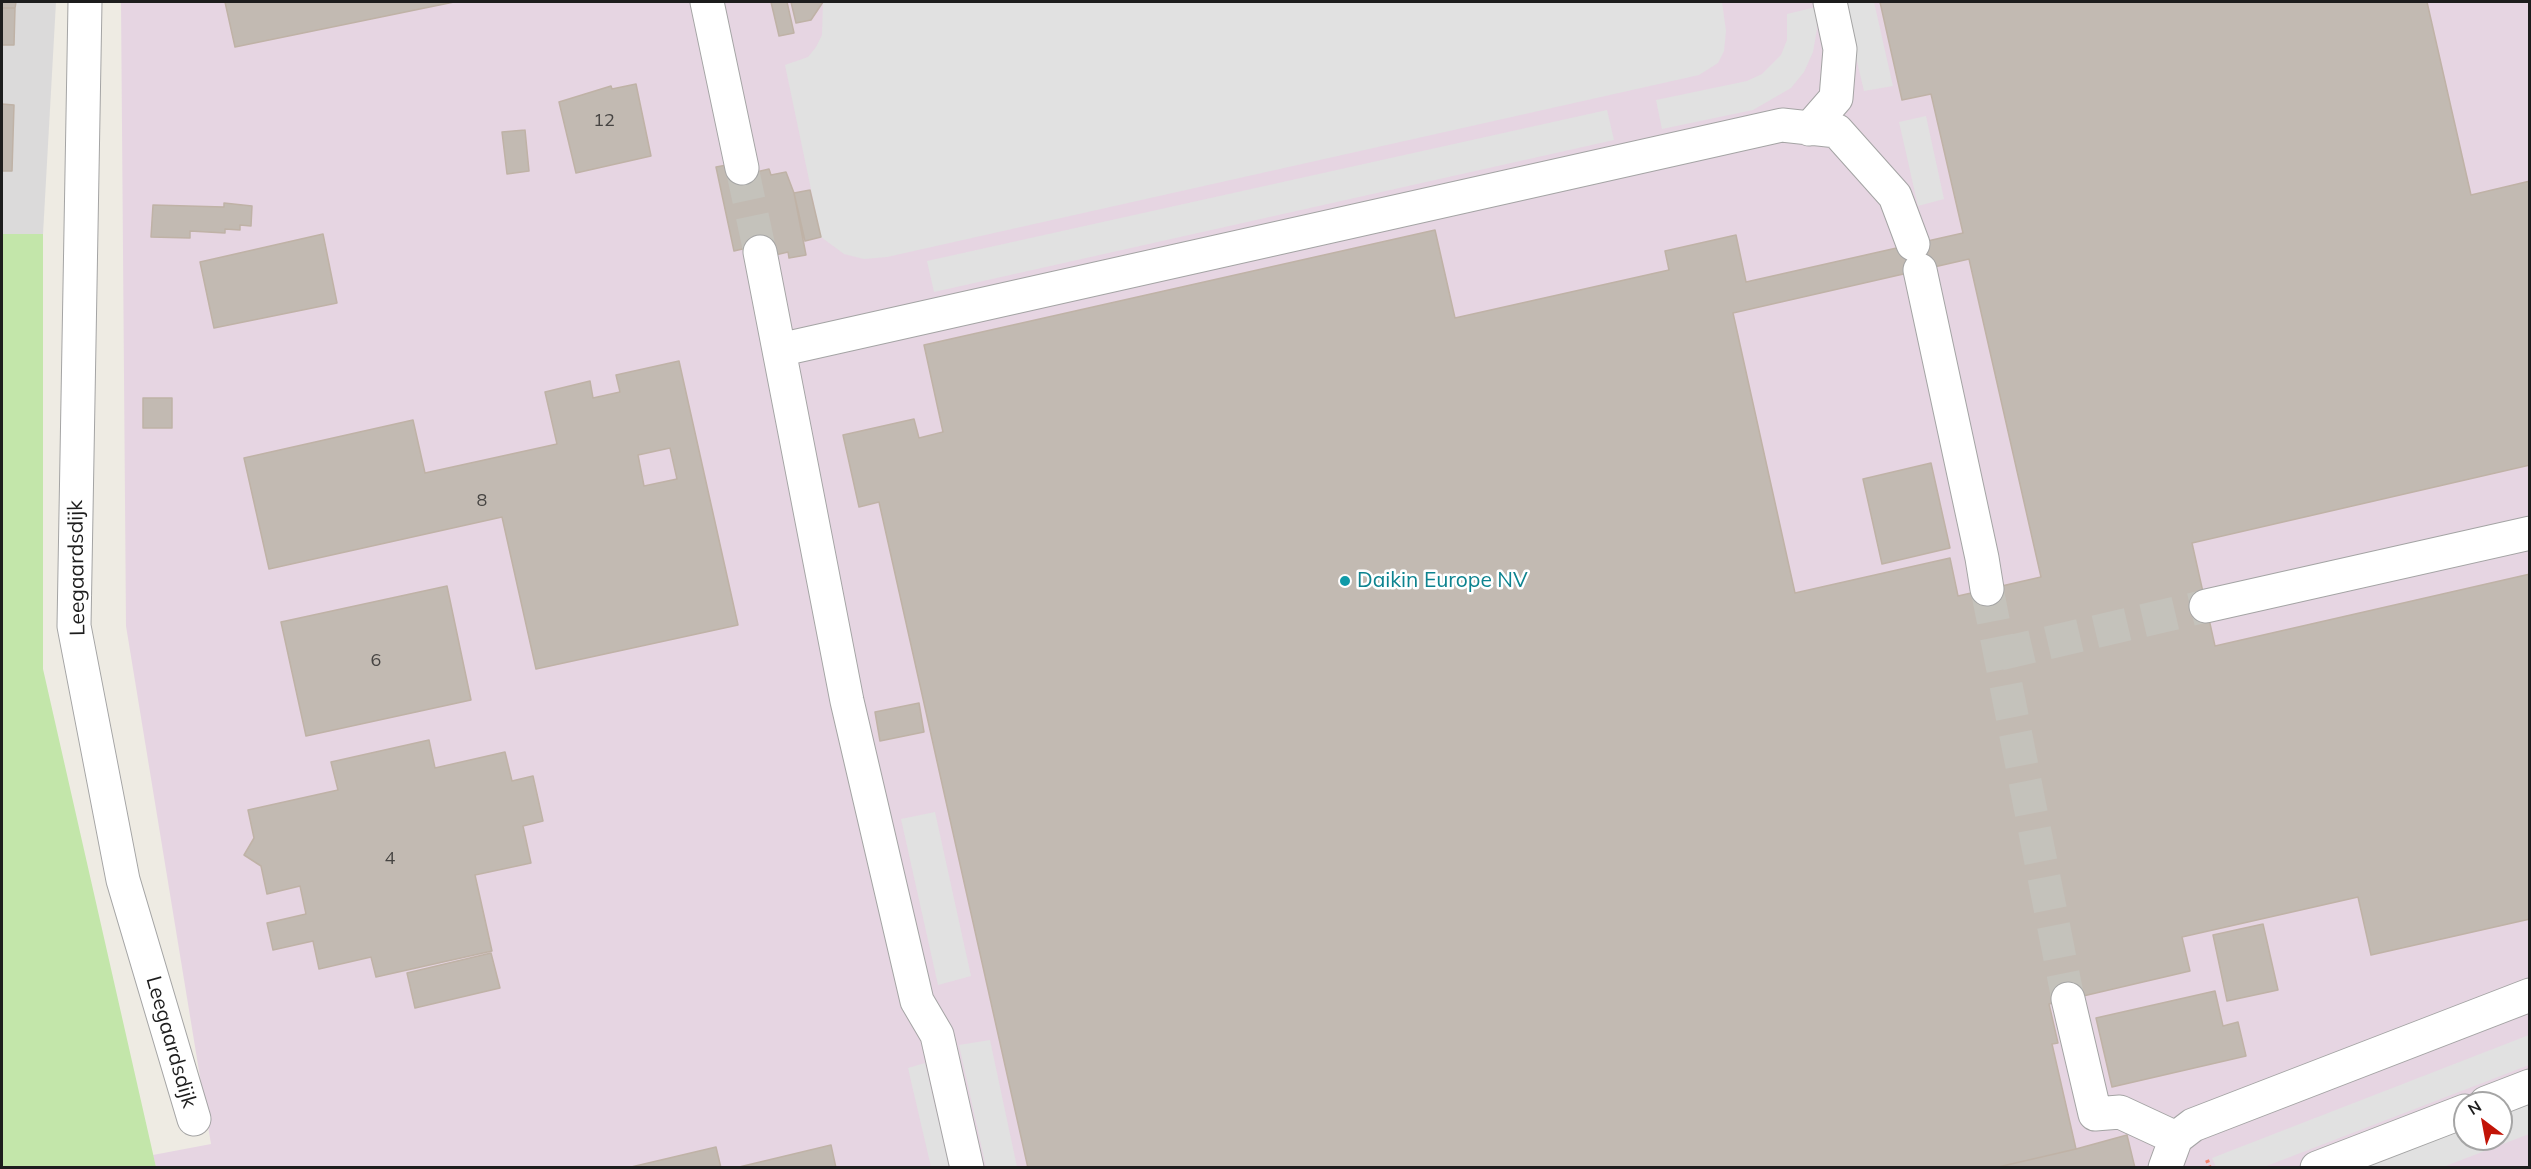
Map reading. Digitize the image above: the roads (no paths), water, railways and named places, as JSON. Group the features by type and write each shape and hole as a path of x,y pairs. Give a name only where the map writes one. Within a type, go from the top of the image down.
{"street":[{"name":"Leegaardsdijk","path":"85,2 74,626 123,880 194,1119"},
{"path":"707,2 741,168"},
{"path":"1809,129 1836,98 1840,49 1830,2"},
{"path":"779,350 1782,125 1838,131 1895,196 1916,257 1980,546 1987,590"},
{"path":"760,252 850,713 917,1000 938,1035 967,1167"},
{"path":"2206,606 2529,533"},
{"path":"2068,999 2095,1114 2120,1112 2171,1153 2193,1125 2529,995"},
{"path":"2513,1092 2529,1086"},
{"path":"2317,1167 2453,1116"}],"tunnel":[{"path":"742,168 760,252"},
{"path":"1987,589 2068,999"},
{"path":"2000,654 2206,606"}],"place":[{"name":"Daikin Europe NV","path":"1345,581"}]}
